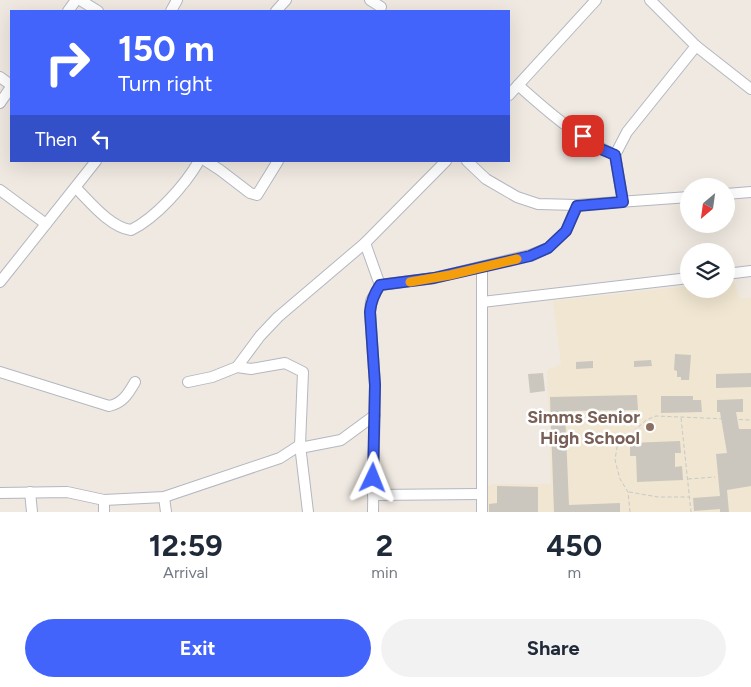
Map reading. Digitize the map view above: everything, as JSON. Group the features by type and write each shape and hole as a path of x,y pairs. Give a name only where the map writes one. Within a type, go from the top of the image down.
{"street":[{"path":"69,10 78,0 96,10"},
{"path":"277,10 286,0"},
{"path":"370,0 381,7"},
{"path":"510,93 596,0"},
{"path":"650,0 696,46 751,89"},
{"path":"623,202 615,155 627,132 696,46"},
{"path":"0,77 10,85"},
{"path":"518,85 540,105 596,147 615,155"},
{"path":"0,103 10,88"},
{"path":"0,282 5,266 46,224 95,162"},
{"path":"76,188 112,224 131,230 155,215 198,162"},
{"path":"208,162 250,193 257,195 277,162"},
{"path":"237,367 260,336 278,317 365,243 445,162"},
{"path":"468,162 486,179 517,197 538,204 577,206 680,198"},
{"path":"0,190 46,224"},
{"path":"735,193 751,192"},
{"path":"380,285 434,278 530,256 548,248 566,231 577,206"},
{"path":"365,243 380,285 371,301 370,312 375,385 373,512"},
{"path":"482,268 482,512"},
{"path":"735,273 751,271"},
{"path":"482,302 680,279"},
{"path":"188,382 212,377 237,367 251,369 285,363 303,372 300,447 308,512"},
{"path":"0,372 109,406 116,405 123,400 135,382"},
{"path":"0,493 67,492 104,500 164,496 280,458 300,447 341,440 375,415"},
{"path":"30,492 32,512"},
{"path":"373,495 481,494"},
{"path":"164,496 166,512"},
{"path":"104,500 104,512"}],"path":[{"path":"630,512 628,492 620,479 615,460 618,447 646,420 656,416 751,420"},
{"path":"681,417 691,512"},
{"path":"688,479 715,477"},
{"path":"628,492 658,497 690,497"}],"shaded area":[{"name":"Simms Senior High School","path":"735,284 740,299 751,297 751,512 485,512 487,487 492,484 551,484 547,370 561,364 553,301 680,287 680,298 735,298"}],"building":[{"path":"675,354 691,355 689,380 681,380 681,377 677,377 677,371 674,370"},
{"path":"651,360 652,366 634,367 634,361"},
{"path":"593,361 593,368 576,369 576,362"},
{"path":"543,373 545,391 530,393 528,374"},
{"path":"751,373 751,387 716,388 716,374"},
{"path":"637,395 638,410 565,411 569,505 620,503 620,512 554,512 550,397"},
{"path":"661,396 693,396 693,400 701,400 702,412 661,413"},
{"path":"743,399 743,412 736,412 739,429 751,429 751,486 727,490 729,512 720,512 720,509 694,511 693,498 720,496 716,454 727,453 720,412 717,412 717,400"},
{"path":"680,441 681,453 675,453 675,467 682,466 683,480 637,482 636,456 630,456 630,443"},
{"path":"497,486 538,487 538,512 489,512 489,504 497,503"}],"slow traffic":[{"path":"410,282 450,275 517,259"}],"place":[{"name":"Simms Senior High School","path":"650,427"}],"route":[{"path":"373,478 375,385 370,312 374,293 380,285 434,278 530,256 548,248 566,231 577,206 623,202 616,170 615,155 596,147 583,136"}]}
